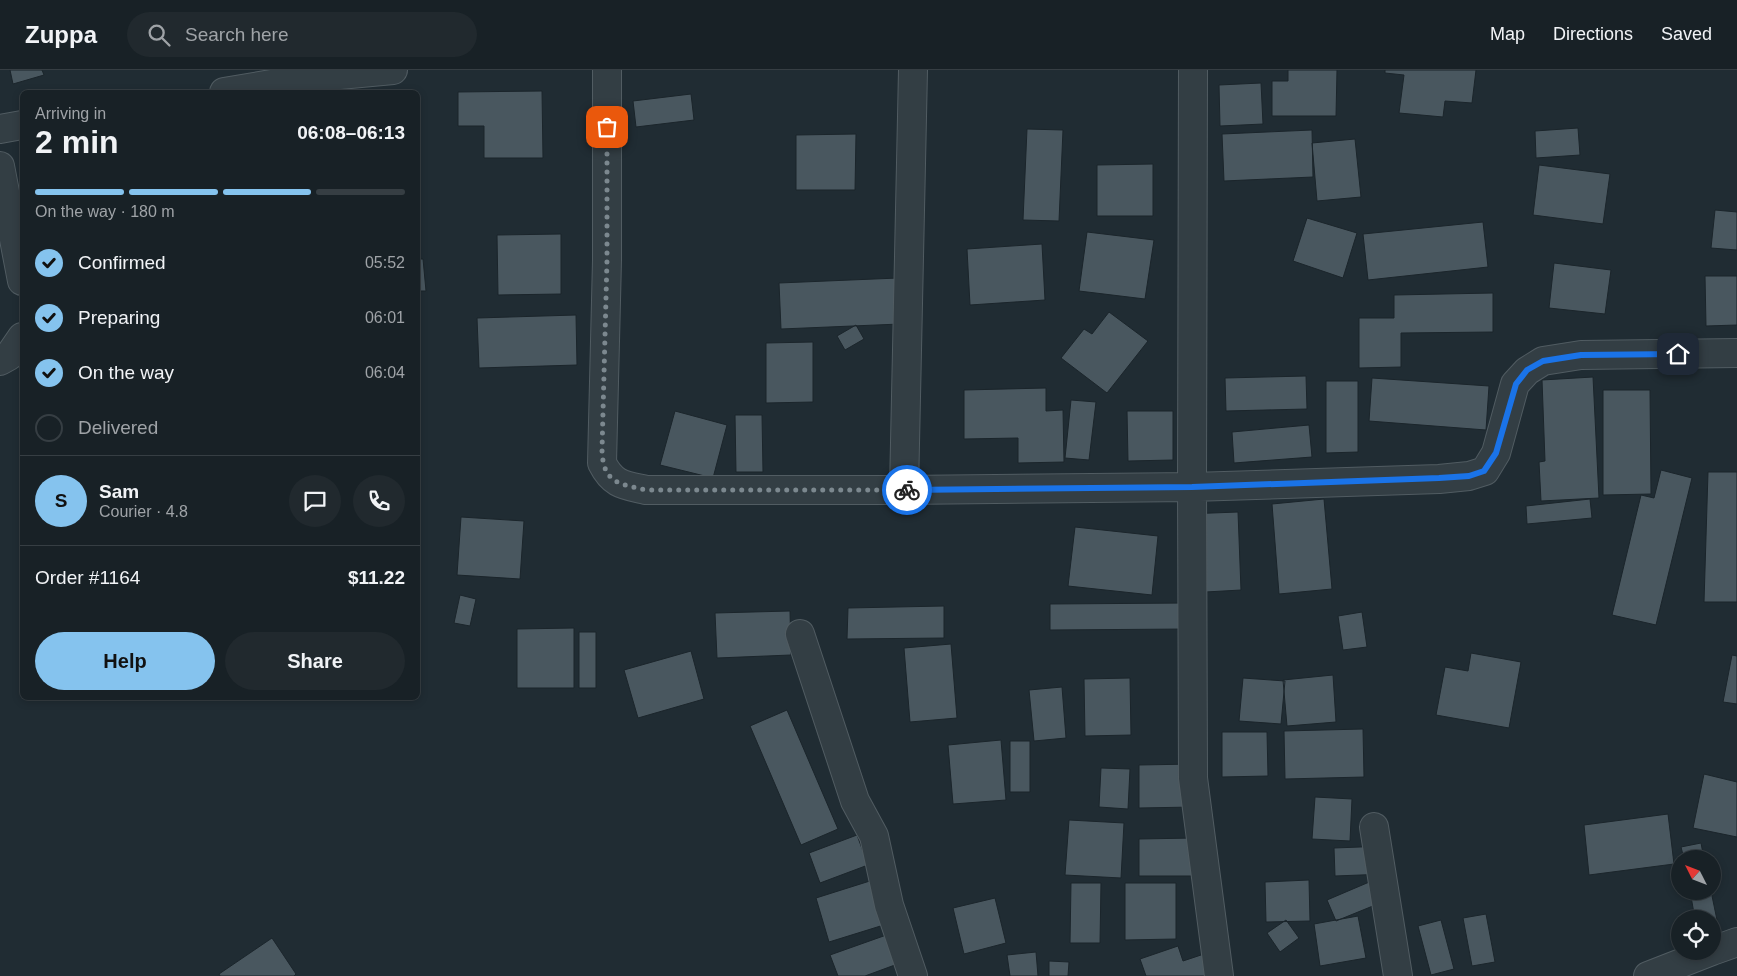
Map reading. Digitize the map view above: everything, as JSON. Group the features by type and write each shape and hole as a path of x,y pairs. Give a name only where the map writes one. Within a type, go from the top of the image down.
{"street":[{"path":"236,90 308,78 393,70"},
{"path":"607,70 607,260 602,463 607,474 618,484 646,490 904,490 1192,487 1469,476 1484,471 1496,453 1516,384 1527,370 1543,361 1581,355 1737,353"},
{"path":"904,490 913,70"},
{"path":"1193,70 1193,778 1219,976"},
{"path":"0,129 20,125"},
{"path":"0,166 20,271"},
{"path":"0,361 9,356 20,341"},
{"path":"800,634 855,800 874,836 889,905 913,976"},
{"path":"1374,826 1398,976"},
{"path":"1721,948 1737,942"},
{"path":"1648,976 1689,960"}],"building":[{"path":"10,70 42,70 44,75 13,84"},
{"path":"1288,70 1337,70 1336,116 1272,116 1272,81 1288,81"},
{"path":"1385,70 1476,70 1472,103 1445,101 1443,117 1399,113 1404,75 1385,73"},
{"path":"1261,83 1263,124 1220,126 1219,85"},
{"path":"542,91 543,158 484,158 484,126 458,126 458,92"},
{"path":"691,94 694,120 636,127 633,101"},
{"path":"1578,128 1580,155 1536,158 1535,131"},
{"path":"1027,129 1063,130 1059,221 1023,220"},
{"path":"1312,130 1313,177 1224,181 1222,134"},
{"path":"856,134 855,190 796,190 796,135"},
{"path":"1355,139 1361,197 1317,201 1312,143"},
{"path":"1153,164 1153,216 1097,216 1097,165"},
{"path":"1539,165 1610,174 1603,224 1533,215"},
{"path":"1715,210 1737,212 1737,250 1711,248"},
{"path":"1307,218 1357,233 1343,278 1293,261"},
{"path":"1483,222 1488,267 1368,280 1363,234"},
{"path":"1087,232 1154,240 1145,299 1079,291"},
{"path":"561,234 561,294 498,295 497,235"},
{"path":"1042,244 1045,300 970,305 967,249"},
{"path":"420,259 423,259 426,291 420,291"},
{"path":"1554,263 1611,270 1605,314 1549,308"},
{"path":"1705,276 1737,276 1737,325 1706,326"},
{"path":"898,278 900,324 781,329 779,283"},
{"path":"1493,293 1493,332 1401,333 1401,367 1359,368 1359,318 1394,318 1394,295"},
{"path":"1109,312 1148,341 1107,393 1061,358 1084,329 1092,334"},
{"path":"576,315 577,365 479,368 477,318"},
{"path":"856,325 864,339 845,350 837,336"},
{"path":"813,342 813,402 766,403 766,343"},
{"path":"1306,376 1307,409 1226,411 1225,378"},
{"path":"1593,377 1599,498 1541,501 1539,462 1545,461 1542,380"},
{"path":"1372,378 1489,386 1486,430 1369,421"},
{"path":"1326,381 1358,381 1358,452 1326,453"},
{"path":"1046,388 1046,411 1063,410 1064,462 1018,463 1018,438 964,439 964,390"},
{"path":"1603,390 1650,390 1651,494 1603,495"},
{"path":"1071,400 1096,402 1089,460 1065,458"},
{"path":"675,411 727,425 713,478 660,465"},
{"path":"1127,411 1173,411 1173,460 1128,461"},
{"path":"735,415 762,415 763,472 736,472"},
{"path":"1309,425 1312,457 1234,463 1232,432"},
{"path":"1661,470 1692,478 1656,625 1612,615 1641,495 1654,498"},
{"path":"1708,472 1737,472 1737,602 1704,602"},
{"path":"1324,499 1332,589 1279,594 1272,504"},
{"path":"1590,499 1592,518 1527,524 1526,506"},
{"path":"1238,512 1241,590 1188,593 1186,514"},
{"path":"461,517 524,521 520,579 457,575"},
{"path":"1075,527 1158,536 1152,595 1068,586"},
{"path":"460,595 476,599 470,626 454,623"},
{"path":"1186,603 1186,629 1050,630 1050,604"},
{"path":"944,606 944,638 847,639 848,608"},
{"path":"790,611 791,655 717,658 715,613"},
{"path":"1362,612 1367,647 1343,650 1338,616"},
{"path":"574,628 574,688 517,688 517,629"},
{"path":"579,632 596,632 596,688 579,688"},
{"path":"951,644 957,718 910,722 904,648"},
{"path":"691,651 704,699 638,718 624,670"},
{"path":"1471,653 1521,662 1509,728 1436,715 1445,667 1468,671"},
{"path":"1732,655 1737,656 1737,704 1723,702"},
{"path":"1333,675 1336,722 1287,726 1283,680"},
{"path":"1130,678 1131,735 1085,736 1084,679"},
{"path":"1243,678 1285,681 1281,724 1239,721"},
{"path":"1062,687 1066,738 1034,741 1029,690"},
{"path":"787,710 838,829 801,845 750,726"},
{"path":"1363,729 1364,777 1285,779 1284,731"},
{"path":"1222,732 1267,732 1268,776 1222,777"},
{"path":"1001,740 1006,800 953,804 948,745"},
{"path":"1010,741 1030,741 1030,792 1010,792"},
{"path":"1193,764 1193,807 1139,808 1139,765"},
{"path":"1101,768 1130,769 1128,809 1099,807"},
{"path":"1704,774 1737,782 1737,837 1693,828"},
{"path":"1315,797 1352,799 1350,841 1312,839"},
{"path":"1668,814 1672,850 1671,864 1589,875 1584,825"},
{"path":"1069,820 1124,823 1121,878 1065,875"},
{"path":"857,835 868,865 820,883 809,853"},
{"path":"1194,838 1195,876 1139,876 1139,839"},
{"path":"1701,843 1702,850 1682,850 1681,847"},
{"path":"1386,846 1386,874 1335,876 1334,848"},
{"path":"1381,877 1390,899 1336,921 1327,900"},
{"path":"873,880 887,924 829,942 816,898"},
{"path":"1309,880 1310,921 1266,922 1265,882"},
{"path":"1071,883 1101,883 1100,943 1070,943"},
{"path":"1125,883 1176,883 1176,939 1125,940"},
{"path":"995,898 1006,943 964,954 953,908"},
{"path":"1692,900 1713,900 1715,910 1693,910"},
{"path":"1486,914 1495,962 1472,966 1463,918"},
{"path":"1358,916 1366,958 1320,966 1314,924"},
{"path":"1286,920 1299,938 1280,952 1267,933"},
{"path":"1441,920 1454,969 1431,975 1418,926"},
{"path":"892,933 903,962 865,976 838,976 830,955"},
{"path":"272,938 296,974 294,976 220,976 219,974"},
{"path":"1178,946 1183,961 1210,952 1217,972 1205,976 1146,976 1140,959"},
{"path":"1036,952 1038,976 1010,976 1007,955"},
{"path":"1049,961 1069,962 1068,976 1049,976"}],"way so far":[{"path":"607,127 607,260 602,450 602,463 607,474 618,484 646,490 907,490"}],"route":[{"path":"907,490 1192,487 1469,476 1484,471 1496,453 1516,384 1527,370 1543,361 1581,355 1678,354"}]}
